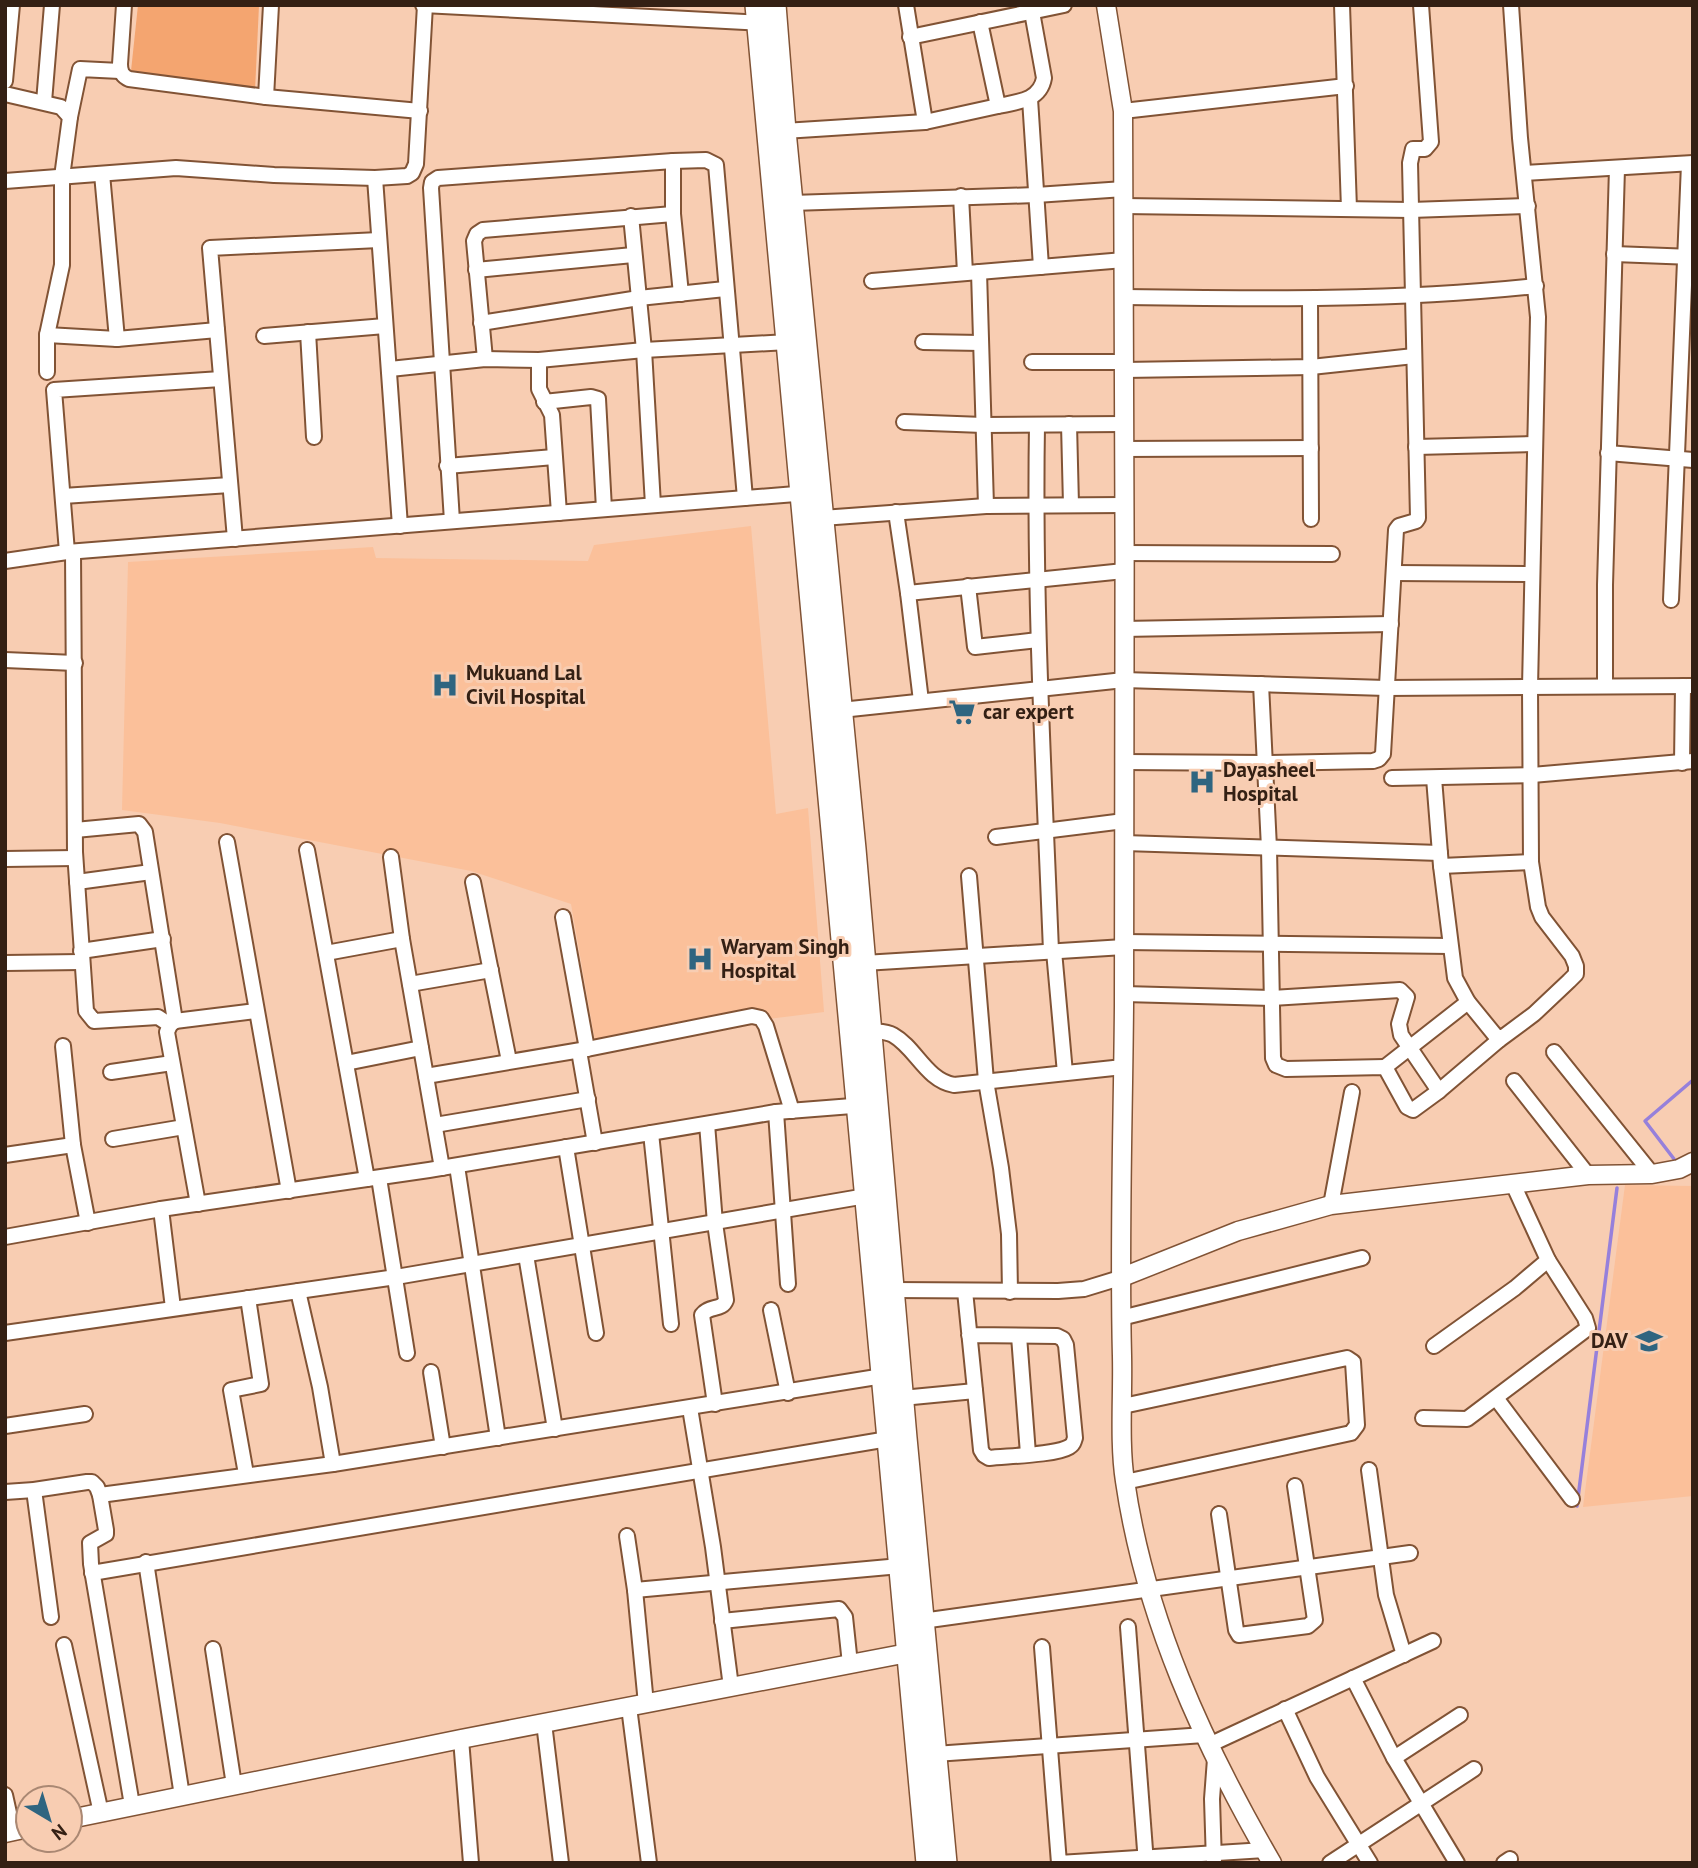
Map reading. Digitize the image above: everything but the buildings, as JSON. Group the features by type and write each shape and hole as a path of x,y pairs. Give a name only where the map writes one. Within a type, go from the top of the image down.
{"main road":[{"path":"767,14 792,203 811,493 867,1105 892,1290 922,1621 917,1651 928,1863"},
{"path":"767,14 788,342 811,493 822,518 870,1031 866,1196 900,1566 935,1754 945,1863"}],"street":[{"path":"5,81 12,5"},
{"path":"44,102 52,5"},
{"path":"124,5 120,71 129,79 266,97 420,111"},
{"path":"266,97 271,5"},
{"path":"5,181 177,168 274,175 376,178 407,176 415,169 424,5 767,14"},
{"path":"906,5 925,122"},
{"path":"910,37 1064,5"},
{"path":"1042,1647 1059,1863 1261,1856 1185,1696 1150,1590 1133,1529 1125,1482 1120,1278 1124,994 1123,111 1106,5"},
{"path":"1342,5 1349,209"},
{"path":"1124,762 1265,763 1379,759 1383,754 1396,530 1418,518 1411,152 1413,149 1429,147 1431,142 1421,5"},
{"path":"1385,1067 1410,1110 1417,1108 1534,1014 1576,974 1572,956 1542,917 1531,862 1530,687 1538,317 1511,5"},
{"path":"784,131 925,122 1030,99 1040,90 1044,78 1032,12"},
{"path":"980,22 998,106"},
{"path":"47,372 47,335 62,265 62,177 80,69 120,71"},
{"path":"1123,111 1346,86"},
{"path":"5,94 61,107 70,117"},
{"path":"1030,99 1041,267"},
{"path":"452,521 432,182 438,178 673,161 706,160 716,165 744,498"},
{"path":"673,161 673,214 681,293"},
{"path":"1524,173 1691,163 1689,257 1671,600"},
{"path":"1605,685 1608,453 1617,168"},
{"path":"102,174 117,339"},
{"path":"376,178 400,526"},
{"path":"792,203 1036,195 1349,209 1528,206"},
{"path":"961,196 981,344 986,506"},
{"path":"485,359 474,241 477,234 483,230 673,214"},
{"path":"631,216 644,350 653,505"},
{"path":"234,539 210,248 379,240"},
{"path":"1614,254 1689,257"},
{"path":"476,270 634,255"},
{"path":"872,281 1124,260"},
{"path":"1123,297 1310,299 1412,296 1535,286"},
{"path":"481,323 639,298 725,289"},
{"path":"1310,299 1311,519"},
{"path":"264,336 385,326"},
{"path":"47,335 117,339 217,330"},
{"path":"308,332 314,437"},
{"path":"390,369 485,359 539,360 644,350 788,342"},
{"path":"923,342 981,344"},
{"path":"1032,362 1124,366 1311,367 1414,356"},
{"path":"539,360 539,389 552,415 559,513"},
{"path":"221,379 54,390 70,552 75,663 75,858 86,1011 93,1021 158,1017 172,1023 256,1011"},
{"path":"544,402 591,397 598,399 604,509"},
{"path":"904,422 983,425 1124,424"},
{"path":"1069,424 1071,505"},
{"path":"1037,425 1035,505 1039,689 1053,951 1065,1073"},
{"path":"1416,447 1535,444"},
{"path":"1123,449 1311,448"},
{"path":"1608,453 1693,460"},
{"path":"447,466 554,457"},
{"path":"63,496 230,485"},
{"path":"5,561 70,552 811,493"},
{"path":"822,518 986,506 1124,505"},
{"path":"896,512 921,701"},
{"path":"908,593 1037,580 1124,562 1332,554"},
{"path":"1395,573 1532,573"},
{"path":"968,586 975,647 1038,640"},
{"path":"1123,629 1391,624"},
{"path":"5,660 75,663"},
{"path":"841,710 1124,680 1386,688 1688,686 1688,762 1532,775 1392,778"},
{"path":"1262,684 1269,848 1273,1058 1276,1065 1286,1069 1385,1067 1468,1002"},
{"path":"1434,778 1455,978 1468,1002 1499,1040"},
{"path":"996,837 1124,821"},
{"path":"75,830 139,824 145,832 163,939 172,1023 167,1032 198,1204"},
{"path":"226,842 289,1191"},
{"path":"1124,843 1531,862"},
{"path":"307,850 346,1063 396,1277 407,1353"},
{"path":"391,857 402,939 442,1168"},
{"path":"5,859 75,858"},
{"path":"77,882 150,872"},
{"path":"969,876 986,1081 1009,1234 1010,1292"},
{"path":"474,882 509,1061"},
{"path":"563,917 595,1143"},
{"path":"5,963 81,956 163,939"},
{"path":"326,953 402,939"},
{"path":"864,963 1124,944 1450,946"},
{"path":"410,984 491,970"},
{"path":"1124,994 1272,998 1399,990 1407,997 1399,1030 1439,1091"},
{"path":"426,1076 583,1050 752,1016 761,1018 766,1026 792,1111"},
{"path":"870,1031 891,1034 944,1083 954,1085 1123,1067"},
{"path":"63,1046 73,1145 88,1223"},
{"path":"346,1063 421,1048"},
{"path":"1554,1052 1652,1174"},
{"path":"111,1072 172,1063"},
{"path":"1514,1081 1587,1175"},
{"path":"1331,1205 1352,1092"},
{"path":"435,1125 587,1099"},
{"path":"5,1237 161,1209 457,1166 776,1112 867,1105"},
{"path":"776,1112 788,1284"},
{"path":"707,1124 715,1223 726,1300 721,1306 708,1309 702,1315 715,1404"},
{"path":"113,1139 184,1128"},
{"path":"651,1133 671,1324"},
{"path":"5,1155 73,1145"},
{"path":"566,1147 596,1332"},
{"path":"457,1166 498,1438"},
{"path":"892,1290 1010,1292 1084,1289 1120,1278 1238,1231 1331,1205 1587,1175 1652,1174 1688,1168"},
{"path":"1423,1418 1467,1419 1588,1328 1585,1318 1548,1260 1513,1184"},
{"path":"5,1333 396,1277 866,1196"},
{"path":"161,1209 173,1308"},
{"path":"526,1255 555,1429"},
{"path":"1121,1318 1362,1258"},
{"path":"1434,1346 1515,1288 1548,1260"},
{"path":"298,1291 320,1387 333,1464"},
{"path":"965,1291 969,1335 981,1450 984,1455 989,1458 1028,1454 1067,1448 1073,1444 1066,1345 1063,1339 1057,1336 969,1335"},
{"path":"246,1474 231,1390 261,1384 248,1298"},
{"path":"771,1310 788,1393"},
{"path":"1019,1336 1028,1454"},
{"path":"1123,1406 1347,1358 1353,1362 1357,1425 1351,1433 1125,1482"},
{"path":"431,1372 443,1447"},
{"path":"100,1495 333,1464 883,1376"},
{"path":"902,1398 975,1391"},
{"path":"1496,1398 1572,1499"},
{"path":"690,1408 718,1583 731,1687"},
{"path":"5,1426 85,1414"},
{"path":"92,1573 888,1439"},
{"path":"1369,1470 1386,1595 1404,1655"},
{"path":"5,1492 92,1482 100,1495 106,1534 90,1544 92,1573 132,1805"},
{"path":"1219,1514 1236,1630 1239,1635 1308,1626 1315,1620 1295,1486"},
{"path":"34,1490 51,1617"},
{"path":"627,1536 635,1590 638,1705 649,1863"},
{"path":"922,1621 1410,1553"},
{"path":"146,1562 183,1796"},
{"path":"635,1590 900,1566"},
{"path":"722,1621 839,1609 845,1617 850,1664"},
{"path":"1128,1627 1146,1860"},
{"path":"935,1754 1136,1740 1209,1746 1433,1641"},
{"path":"64,1645 101,1813"},
{"path":"213,1649 234,1785"},
{"path":"84,1816 461,1739 917,1651"},
{"path":"1353,1678 1394,1758 1458,1863"},
{"path":"1285,1709 1317,1777 1370,1863"},
{"path":"1394,1758 1460,1715"},
{"path":"544,1723 561,1863"},
{"path":"461,1739 471,1863"},
{"path":"1209,1746 1214,1858"},
{"path":"1330,1863 1474,1769"},
{"path":"5,1795 14,1827"}],"shaded area":[{"path":"138,5 259,5 255,91 131,71"},
{"name":"Mukuand Lal Civil Hospital","path":"751,526 776,814 808,808 824,1012 595,1041 571,904 471,871 220,823 122,810 128,562 373,547 376,558 588,561 594,545"},
{"name":"DAV","path":"1625,1185 1693,1186 1693,1496 1583,1507"}],"waterway":[{"path":"1674,1159 1645,1121 1693,1080"},
{"path":"1577,1506 1617,1188"}],"place":[{"name":"Mukuand Lal Civil Hospital","path":"445,685"},
{"name":"car expert","path":"962,712"},
{"name":"Dayasheel Hospital","path":"1202,782"},
{"name":"Waryam Singh Hospital","path":"700,959"},
{"name":"DAV","path":"1649,1341"}]}
